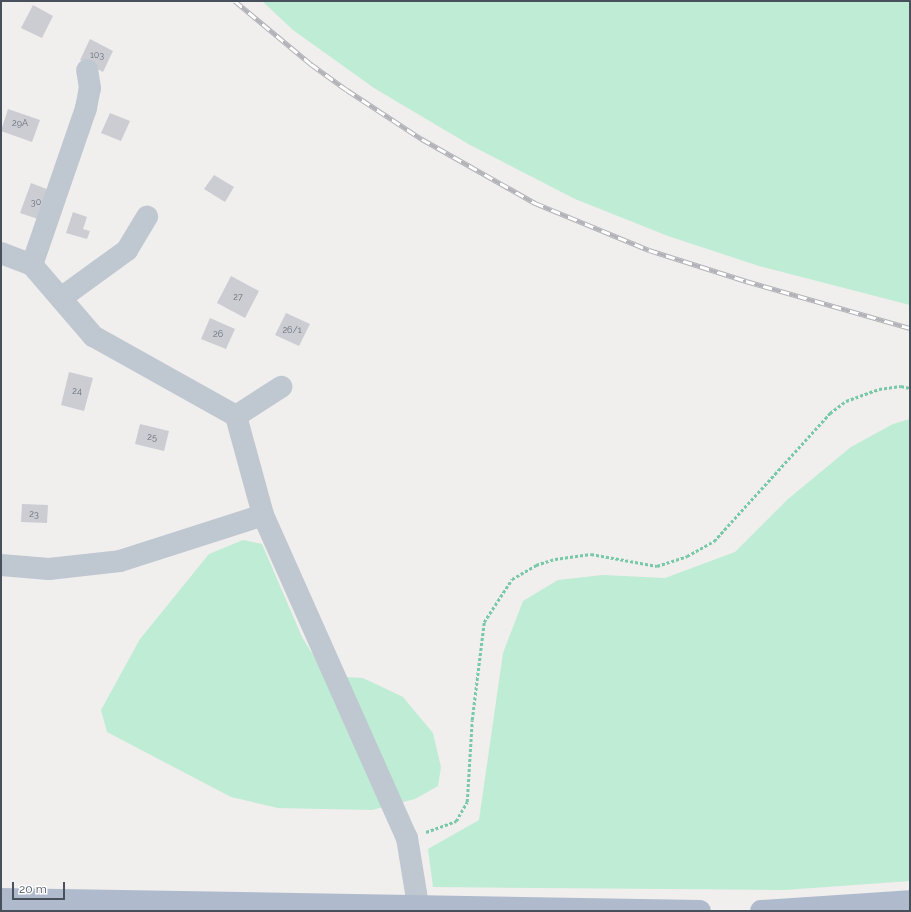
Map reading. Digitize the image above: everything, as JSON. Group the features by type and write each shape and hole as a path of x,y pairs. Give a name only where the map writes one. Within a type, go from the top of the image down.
{"main road":[{"path":"1,899 419,909 700,911"},
{"path":"761,911 910,901"}],"street":[{"path":"32,265 86,108 90,88 87,70"},
{"path":"61,298 127,250 147,216"},
{"path":"1,253 32,265 93,336 236,416 264,515 407,838 419,909"},
{"path":"236,416 281,387"},
{"path":"1,565 49,569 120,561 264,515"}],"path":[{"path":"407,838 456,821 463,813 467,802 472,720 484,622 512,579 536,565 555,559 591,554 657,566 687,556 714,541 830,413 846,401 879,390 901,386 910,388"}],"green space":[{"path":"262,1 910,1 910,305 759,266 668,236 575,199 470,145 374,88 293,30"},
{"path":"910,419 910,881 784,890 433,887 428,849 479,820 503,653 523,601 558,580 603,575 665,578 735,552 788,499 851,447 893,424"},
{"path":"243,540 262,544 302,637 326,676 363,678 403,697 433,733 441,767 438,786 415,799 372,810 278,808 231,797 107,732 101,710 140,639 209,554"}],"building":[{"path":"33,5 53,16 42,38 21,28"},
{"path":"90,39 113,51 103,72 80,60"},
{"path":"8,109 40,120 32,142 1,131"},
{"path":"110,113 130,121 121,141 101,133"},
{"path":"214,175 234,187 225,202 204,189"},
{"path":"31,183 52,191 41,220 20,213"},
{"path":"73,212 87,217 83,229 90,231 87,239 66,233"},
{"path":"231,276 259,291 245,318 217,303"},
{"path":"286,313 310,324 299,346 275,335"},
{"path":"210,318 235,329 226,349 201,339"},
{"path":"69,372 93,378 84,411 61,405"},
{"path":"140,424 169,431 164,451 135,444"},
{"path":"22,504 48,505 47,523 21,522"}],"railway":[{"path":"235,1 311,64 347,90 422,139 535,203 649,250 746,281 910,328"}]}
